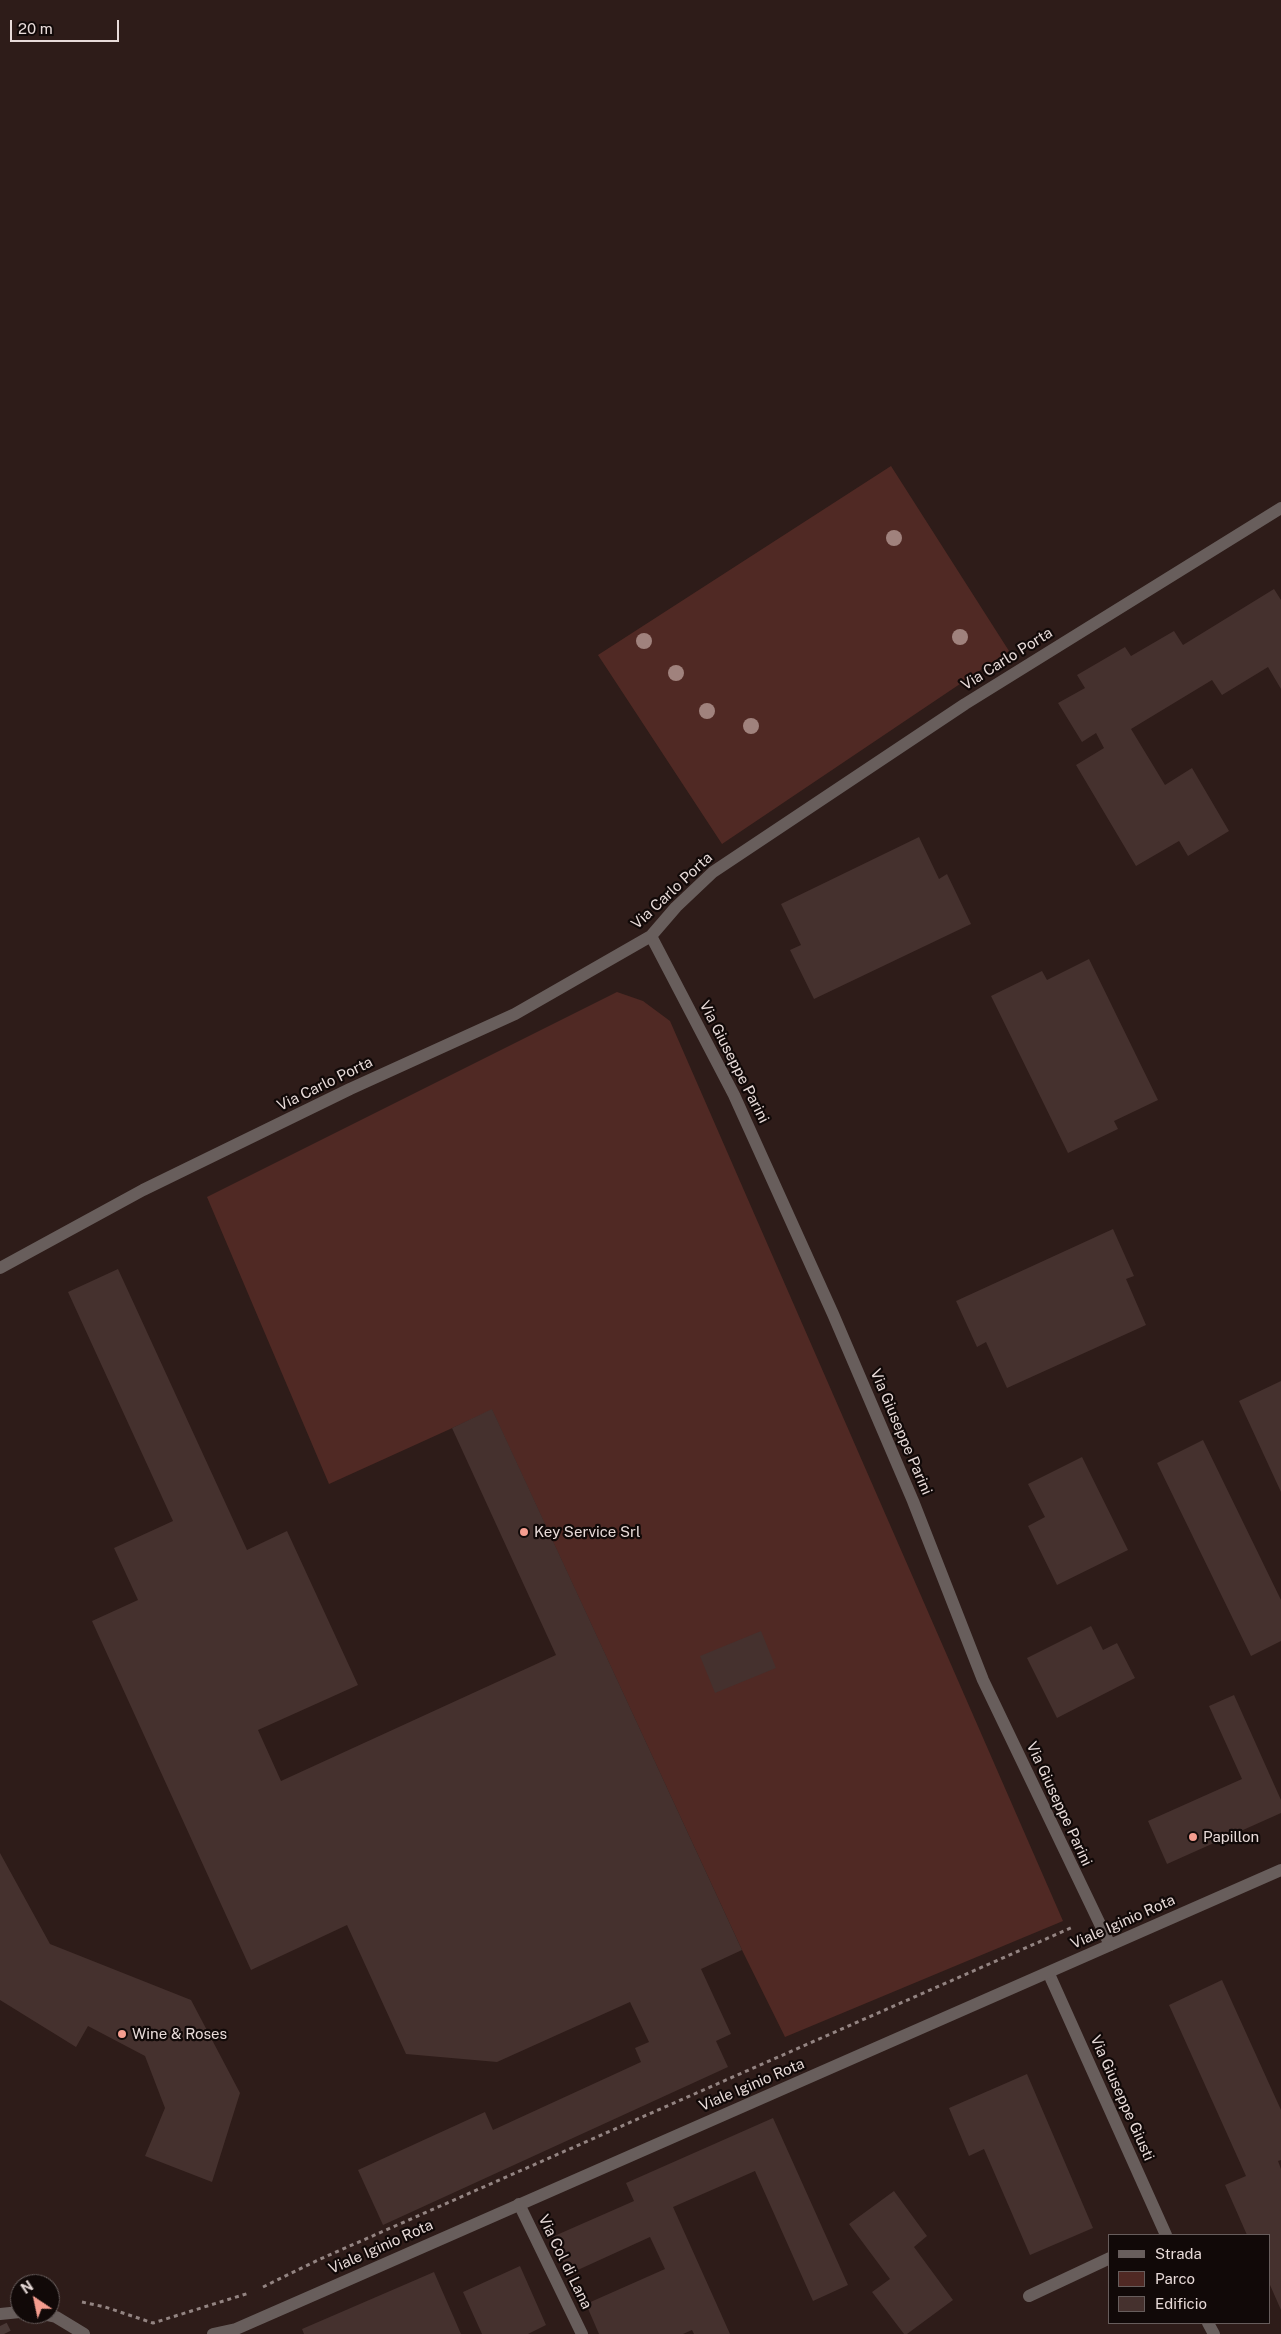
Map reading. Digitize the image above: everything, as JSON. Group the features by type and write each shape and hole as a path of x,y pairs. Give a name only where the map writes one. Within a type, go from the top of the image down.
{"street":[{"name":"Via Carlo Porta","path":"0,1268 143,1190 350,1089 515,1014 651,936 676,908 713,872 965,704 1281,508"},
{"name":"Via Giuseppe Parini","path":"651,936 734,1095 833,1314 914,1501 983,1680 1095,1918 1110,1945"},
{"name":"Viale Iginio Rota","path":"213,2334 233,2331 519,2204 1049,1974 1110,1945 1281,1870"},
{"name":"Via Giuseppe Giusti","path":"1049,1974 1163,2234"},
{"name":"Via Col di Lana","path":"519,2204 582,2334"},
{"path":"1029,2296 1108,2259"},
{"path":"60,2319 84,2334"}],"path":[{"path":"261,2288 318,2260 1095,1918"},
{"path":"78,2301 105,2307 153,2322 253,2292"}],"green space":[{"path":"891,466 1009,651 722,844 598,655"},
{"path":"617,992 643,1001 670,1021 1063,1921 785,2037 742,1950 492,1410 329,1484 207,1197"}],"building":[{"path":"1274,589 1281,600 1281,689 1268,667 1222,695 1212,680 1131,729 1165,785 1192,768 1229,831 1188,856 1179,841 1136,866 1076,765 1104,748 1096,733 1082,742 1058,703 1085,688 1077,675 1125,647 1131,656 1174,631 1183,645"},
{"path":"919,837 939,879 947,874 971,924 814,999 790,950 801,945 781,904"},
{"path":"1089,959 1158,1100 1114,1121 1118,1129 1068,1153 991,996 1042,971 1047,980"},
{"path":"1113,1229 1134,1276 1126,1279 1146,1325 1007,1388 986,1342 977,1347 956,1301"},
{"path":"118,1269 247,1550 287,1531 358,1685 258,1730 281,1781 556,1655 452,1428 492,1409 742,1950 701,1969 731,2034 716,2041 728,2067 383,2225 358,2170 485,2112 493,2130 641,2062 635,2048 649,2042 630,2002 497,2062 406,2054 347,1925 251,1970 92,1621 138,1600 114,1548 173,1521 68,1292"},
{"path":"1281,1381 1281,1492 1239,1401"},
{"path":"1203,1440 1281,1600 1281,1641 1251,1656 1157,1463"},
{"path":"1082,1457 1128,1550 1057,1585 1028,1526 1045,1517 1028,1484"},
{"path":"1091,1626 1103,1650 1117,1643 1135,1678 1057,1718 1027,1658"},
{"path":"761,1631 776,1668 715,1693 700,1656"},
{"path":"1234,1695 1281,1800 1281,1813 1167,1864 1148,1821 1242,1779 1209,1706"},
{"path":"0,1853 50,1944 191,2000 240,2093 212,2182 145,2156 165,2108 145,2056 88,2026 76,2047 0,2000"},
{"path":"1222,1980 1281,2110 1281,2160 1278,2161 1281,2169 1281,2310 1271,2287 1271,2234 1247,2234 1225,2185 1246,2176 1169,2005"},
{"path":"1027,2074 1093,2228 1030,2255 984,2149 969,2156 949,2108"},
{"path":"773,2118 848,2285 813,2301 755,2171 673,2207 730,2334 694,2334 692,2330 683,2334 599,2334 586,2304 665,2269 650,2237 569,2274 552,2237 634,2201 626,2183"},
{"path":"894,2191 927,2236 914,2247 953,2300 907,2334 904,2334 872,2292 890,2279 849,2224"},
{"path":"520,2266 546,2325 528,2334 482,2334 463,2292"},
{"path":"434,2272 461,2334 304,2334 302,2329"}],"tunnel":[{"path":"0,2326 4,2334"}],"place":[{"name":"Key Service Srl","path":"524,1532"},
{"name":"Papillon","path":"1193,1837"},
{"name":"Wine & Roses","path":"122,2034"}]}
